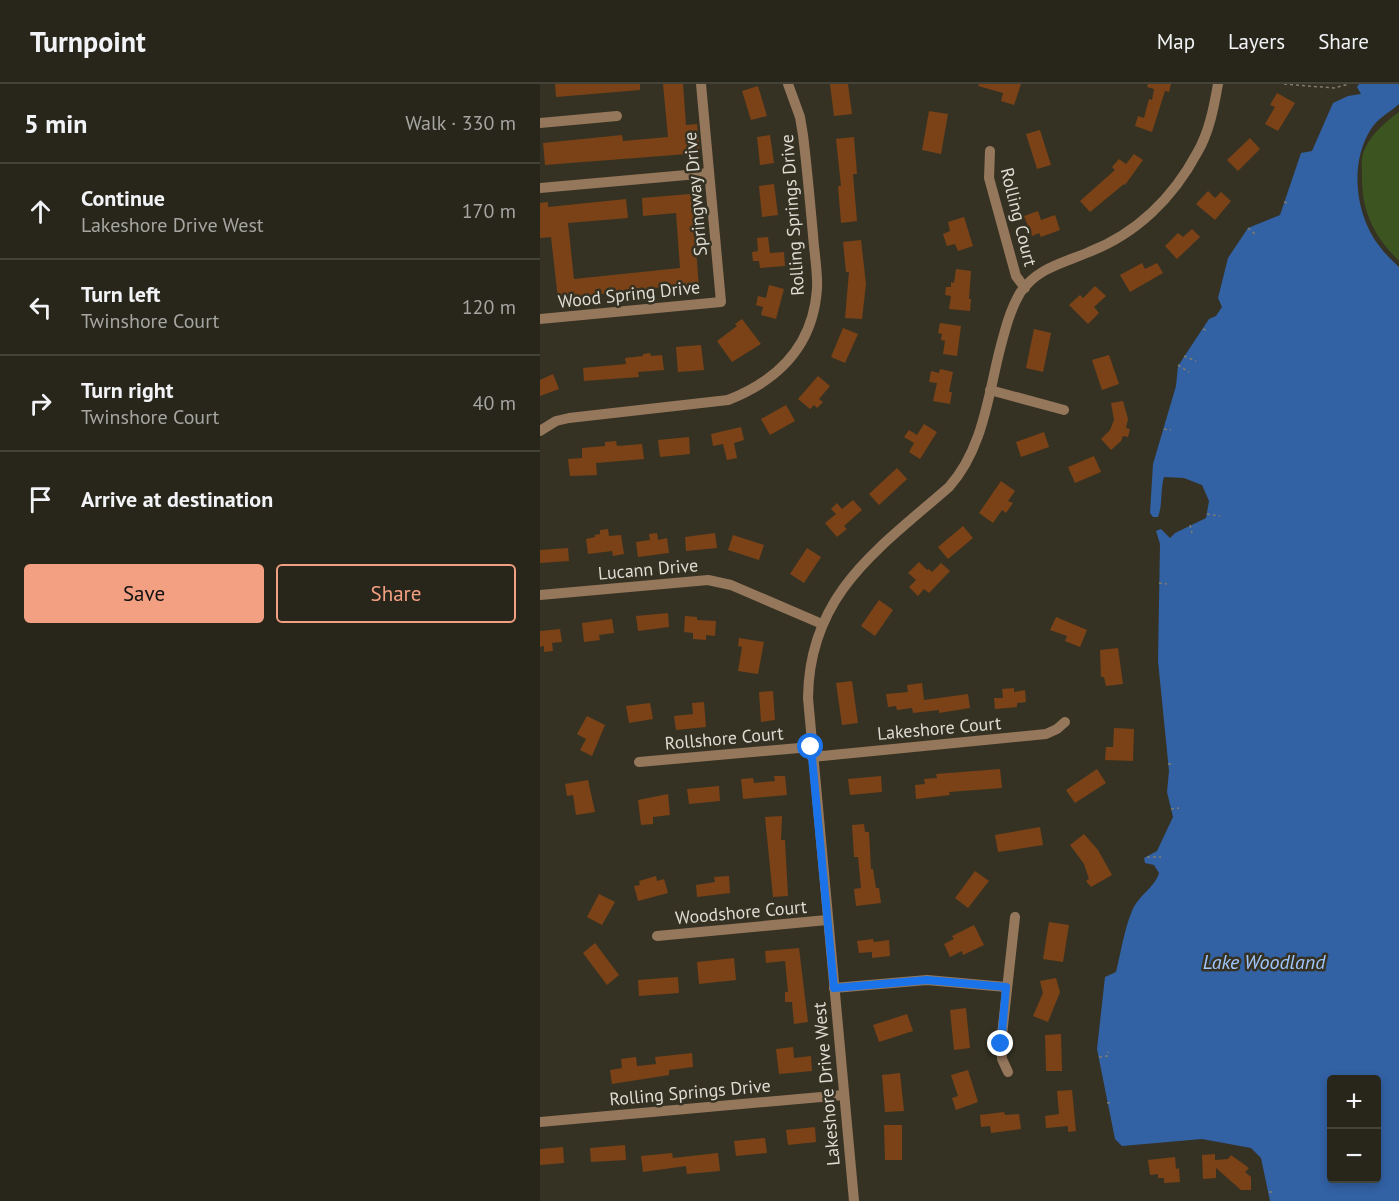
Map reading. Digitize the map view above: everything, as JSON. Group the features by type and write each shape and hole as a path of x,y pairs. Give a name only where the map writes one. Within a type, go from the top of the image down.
{"street":[{"name":"Springway Drive","path":"701,84 721,302"},
{"name":"Rolling Springs Drive","path":"540,431 556,421 569,418 729,400 750,392 768,380 793,355 809,326 817,288 803,135 800,117 788,84"},
{"name":"Lakeshore Drive West","path":"854,1201 827,920 808,687 811,660 822,624 842,589 862,563 961,474 976,442 1005,328 1015,303 1025,288 1039,273 1063,261 1100,248 1132,229 1154,211 1171,192 1198,153 1214,107 1218,84"},
{"path":"540,123 617,116"},
{"name":"Rolling Court","path":"990,151 988,178 1016,276 1025,288"},
{"path":"540,188 709,173"},
{"name":"Wood Spring Drive","path":"540,319 721,302"},
{"path":"990,390 1064,410"},
{"name":"Lucann Drive","path":"540,595 708,580 731,585 822,624"},
{"name":"Lakeshore Court","path":"812,752 1037,735 1050,732 1065,722"},
{"name":"Rollshore Court","path":"639,762 812,752"},
{"path":"1008,1072 1001,1052 1015,917"},
{"name":"Woodshore Court","path":"657,936 827,920"},
{"path":"834,988 927,980 1006,987"},
{"name":"Rolling Springs Drive","path":"540,1122 844,1095"}],"path":[{"path":"1284,84 1334,88 1349,84"},
{"path":"1248,228 1255,234"},
{"path":"1203,329 1209,331"},
{"path":"1184,357 1196,361"},
{"path":"1178,365 1189,372"},
{"path":"1164,429 1171,430"},
{"path":"1207,514 1220,516"},
{"path":"1191,525 1192,533"},
{"path":"1159,583 1167,584"},
{"path":"1168,764 1174,764"},
{"path":"1171,809 1179,808"},
{"path":"1148,857 1161,857"},
{"path":"1099,1057 1108,1056 1108,1052"},
{"path":"1107,1103 1113,1102"}],"green space":[{"path":"1399,112 1399,261 1382,241 1366,210 1362,186 1362,156 1373,136"}],"water":[{"name":"Lake Woodland","path":"1359,84 1399,84 1399,104 1374,125 1364,143 1360,157 1358,189 1360,205 1372,234 1380,247 1399,267 1399,1201 1270,1201 1261,1158 1251,1148 1202,1139 1122,1146 1115,1139 1097,1049 1105,977 1116,972 1132,911 1159,873 1154,865 1145,863 1144,858 1157,851 1173,817 1167,792 1169,771 1158,661 1160,544 1156,531 1161,529 1170,538 1175,533 1206,518 1209,501 1202,485 1184,478 1164,477 1158,517 1153,517 1150,513 1153,464 1176,386 1178,366 1209,319 1216,316 1222,307 1218,298 1228,258 1248,228 1280,215 1301,153 1312,151 1333,103 1348,96 1361,94 1357,87"}],"building":[{"path":"555,84 640,84 640,90 556,97"},
{"path":"663,84 683,84 686,125 697,124 700,153 545,165 543,143 622,135 623,141 668,137"},
{"path":"830,84 848,84 852,114 834,116"},
{"path":"979,84 1021,84 1014,105 1001,101 1003,93 978,86"},
{"path":"1148,84 1171,84 1169,92 1165,91 1152,132 1135,126 1138,116 1144,118 1149,99 1152,100 1154,89 1147,87"},
{"path":"758,86 767,116 751,120 742,91"},
{"path":"1277,93 1295,103 1278,131 1265,124 1275,107 1270,105"},
{"path":"929,111 948,114 941,154 922,150"},
{"path":"1040,130 1051,165 1037,169 1026,134"},
{"path":"770,135 774,163 760,165 757,137"},
{"path":"854,137 857,174 853,174 857,221 841,223 838,186 841,186 836,139"},
{"path":"1250,138 1260,149 1238,171 1227,160"},
{"path":"1134,154 1143,160 1125,185 1090,212 1080,201 1115,170 1112,167 1119,159 1126,164"},
{"path":"774,184 778,215 762,217 759,186"},
{"path":"1208,191 1215,198 1221,192 1231,201 1215,220 1196,204"},
{"path":"701,193 703,211 693,212 699,287 682,289 681,285 558,299 551,237 540,238 540,203 548,202 548,207 626,199 628,218 568,223 574,279 680,268 676,213 643,216 642,198"},
{"path":"1038,211 1041,220 1055,215 1060,230 1041,237 1039,233 1032,236 1024,216"},
{"path":"964,217 973,246 958,251 955,244 947,246 943,234 950,231 948,222"},
{"path":"1192,229 1200,237 1177,259 1165,246 1178,233 1183,237"},
{"path":"768,237 770,253 784,252 785,266 760,268 759,261 753,261 752,252 758,251 757,238"},
{"path":"861,240 866,284 862,319 845,318 849,272 846,272 843,242"},
{"path":"1142,263 1145,269 1157,263 1163,273 1130,292 1120,275"},
{"path":"956,269 971,271 970,311 949,309 951,296 945,295 946,287 951,287 951,282 954,283"},
{"path":"769,285 784,289 776,319 761,315 763,307 756,305 758,296 766,298"},
{"path":"1095,286 1106,296 1094,307 1099,313 1088,324 1069,305 1080,295 1083,298"},
{"path":"742,319 761,344 732,362 717,341 737,326 735,324"},
{"path":"940,323 961,326 957,356 943,354 945,341 941,340 942,334 938,333"},
{"path":"843,328 858,334 845,363 831,357"},
{"path":"1034,329 1051,333 1043,372 1026,368"},
{"path":"701,345 704,370 678,372 676,347"},
{"path":"650,353 651,356 662,355 664,370 638,372 639,377 584,381 583,368 626,364 625,358"},
{"path":"1109,355 1119,384 1102,390 1092,360"},
{"path":"940,369 953,372 949,392 952,392 950,404 933,401 937,383 929,382 931,371 939,373"},
{"path":"553,374 559,389 540,396 540,380"},
{"path":"818,376 830,386 819,399 823,402 817,408 814,405 810,409 798,399"},
{"path":"1123,401 1128,419 1126,428 1130,429 1128,437 1123,436 1111,450 1101,439 1110,430 1114,420 1111,403"},
{"path":"786,405 795,421 770,435 761,419"},
{"path":"924,424 937,432 920,459 909,452 914,443 904,437 909,430 917,435"},
{"path":"741,427 744,440 734,443 737,458 727,460 723,444 713,446 711,434"},
{"path":"1044,432 1049,447 1021,457 1016,442"},
{"path":"689,437 690,454 660,457 658,440"},
{"path":"616,441 617,446 642,444 644,459 596,463 597,475 570,476 568,459 582,458 582,448 605,446 605,442"},
{"path":"1094,456 1101,472 1075,483 1068,467"},
{"path":"897,468 907,479 879,505 869,494"},
{"path":"1001,481 1015,491 1008,501 1013,503 1006,513 1002,510 993,523 979,513"},
{"path":"853,500 862,510 844,526 847,529 837,537 825,523 836,514 831,509 837,503 842,509"},
{"path":"963,526 973,538 948,559 938,547"},
{"path":"608,529 609,536 621,535 624,554 613,556 612,551 588,554 586,539 600,534 600,530"},
{"path":"657,533 658,540 667,538 669,553 638,557 636,542 650,540 649,534"},
{"path":"715,533 717,548 686,551 685,537"},
{"path":"733,535 764,545 759,560 728,550"},
{"path":"568,548 569,561 540,563 540,550"},
{"path":"807,548 821,557 804,583 790,574"},
{"path":"919,562 932,572 941,563 950,571 929,593 924,589 918,596 909,587 916,580 908,573"},
{"path":"879,600 893,610 875,636 861,626"},
{"path":"668,613 669,627 638,631 636,616"},
{"path":"685,616 697,617 697,620 716,621 715,636 706,635 706,640 693,639 693,633 684,632"},
{"path":"1056,617 1087,630 1080,647 1065,641 1067,636 1050,630"},
{"path":"612,619 614,633 599,635 600,640 584,642 582,623"},
{"path":"560,629 562,642 552,643 553,651 544,652 544,646 540,647 540,631"},
{"path":"739,638 764,642 758,674 738,671 742,647 738,646"},
{"path":"1118,648 1123,684 1106,686 1104,677 1101,677 1100,650"},
{"path":"852,681 858,723 842,725 836,683"},
{"path":"922,683 924,700 968,694 970,708 939,713 939,710 913,713 912,708 897,710 896,706 888,707 886,694 908,692 907,685"},
{"path":"1014,688 1014,692 1025,690 1026,702 1017,703 1017,707 995,709 994,698 1003,698 1002,689"},
{"path":"773,691 775,720 761,722 759,692"},
{"path":"704,702 706,727 676,730 674,716 693,714 692,703"},
{"path":"650,703 653,719 629,723 626,706"},
{"path":"587,716 605,725 592,756 580,750 586,739 577,734"},
{"path":"1114,728 1134,729 1133,761 1105,760 1106,747 1113,747"},
{"path":"1000,769 1002,788 949,792 950,795 916,799 915,785 925,784 924,779 937,778 936,774"},
{"path":"1097,769 1106,783 1075,803 1066,790"},
{"path":"774,776 785,776 787,795 743,799 741,779 753,778 754,783 775,781"},
{"path":"881,776 882,792 850,795 848,779"},
{"path":"588,780 595,812 576,815 573,795 567,796 565,784"},
{"path":"719,786 720,801 689,804 687,789"},
{"path":"668,794 670,815 653,817 653,824 641,825 638,800"},
{"path":"782,816 781,840 785,840 788,896 773,897 765,817"},
{"path":"864,824 865,832 869,832 871,869 873,869 876,888 879,888 881,903 856,906 854,889 861,888 858,857 854,857 852,825"},
{"path":"1040,827 1043,845 998,852 995,835"},
{"path":"1084,834 1098,850 1112,875 1091,887 1086,881 1089,879 1084,864 1070,845"},
{"path":"975,871 989,881 968,908 955,898"},
{"path":"656,876 657,881 664,879 668,893 638,901 634,886 640,885 639,881"},
{"path":"729,876 730,893 697,897 696,885 715,882 714,877"},
{"path":"599,894 615,902 602,925 587,917"},
{"path":"1049,922 1069,925 1063,962 1043,959"},
{"path":"974,925 984,945 963,955 962,951 950,957 944,944 954,939 952,936"},
{"path":"873,939 874,942 889,940 890,956 872,958 872,952 859,953 857,941"},
{"path":"595,943 619,975 607,985 583,953"},
{"path":"799,948 808,1022 794,1024 792,1002 785,1002 785,992 788,992 785,961 766,963 765,951"},
{"path":"734,958 736,980 699,984 697,962"},
{"path":"678,977 679,993 639,996 638,980"},
{"path":"1056,978 1060,992 1048,1022 1033,1016 1043,993 1040,981"},
{"path":"966,1008 970,1048 954,1050 950,1010"},
{"path":"907,1014 913,1031 879,1042 873,1025"},
{"path":"1061,1034 1062,1071 1046,1071 1045,1035"},
{"path":"793,1047 794,1058 811,1056 812,1071 779,1074 776,1049"},
{"path":"692,1053 693,1067 669,1070 669,1075 612,1084 610,1070 622,1068 621,1059 636,1057 637,1066 656,1064 655,1057"},
{"path":"968,1070 978,1102 956,1110 952,1098 958,1096 951,1075"},
{"path":"900,1073 904,1111 885,1112 882,1075"},
{"path":"1072,1090 1076,1131 1068,1132 1068,1126 1046,1128 1045,1116 1059,1114 1057,1091"},
{"path":"1004,1112 1005,1115 1019,1114 1021,1129 991,1133 990,1126 981,1127 980,1115"},
{"path":"884,1125 902,1125 902,1160 885,1160"},
{"path":"815,1127 816,1142 788,1145 786,1130"},
{"path":"765,1138 767,1153 736,1156 734,1141"},
{"path":"625,1145 626,1160 591,1162 590,1148"},
{"path":"563,1147 564,1163 540,1165 540,1149"},
{"path":"672,1153 673,1158 718,1153 720,1171 687,1174 686,1166 643,1172 641,1156"},
{"path":"1215,1154 1215,1160 1228,1159 1231,1155 1249,1168 1245,1172 1251,1177 1251,1190 1241,1190 1216,1168 1216,1178 1203,1179 1202,1155"},
{"path":"1175,1157 1180,1182 1164,1183 1164,1178 1158,1178 1158,1174 1150,1175 1148,1160"}],"route":[{"path":"811,747 834,988 927,980 1006,987 1001,1044"}]}
